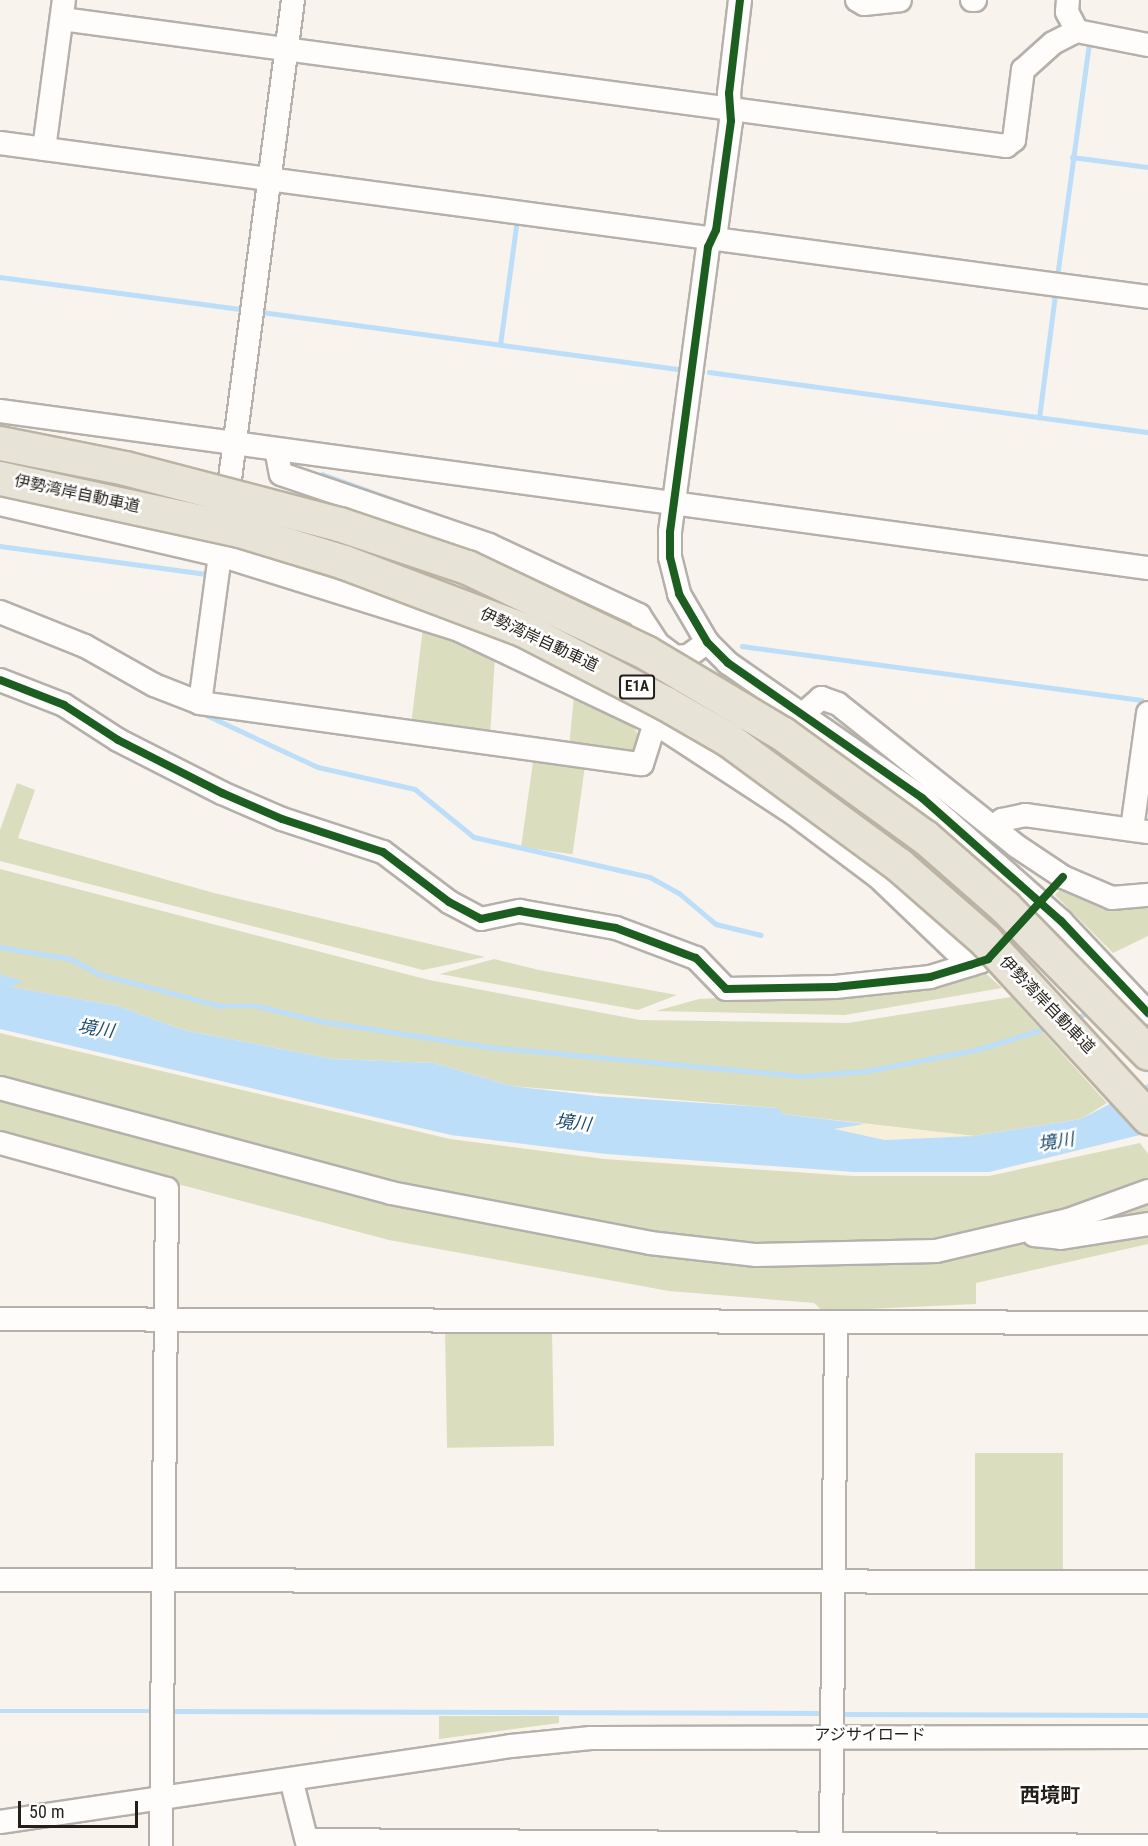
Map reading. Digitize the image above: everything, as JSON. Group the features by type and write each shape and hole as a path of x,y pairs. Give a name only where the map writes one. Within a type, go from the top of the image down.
{"highway":[{"name":"E1A","path":"0,443 125,468 329,520 467,567 647,653 783,734 925,837 1005,907 1148,1053"},
{"name":"伊勢湾岸自動車道","path":"0,478 239,530 344,562 524,630 665,703 738,746 899,865 985,940 1148,1118"}],"street":[{"path":"200,703 293,0"},
{"path":"740,0 730,107 674,503 670,556 674,579 707,642 729,663 804,713 922,798 1101,962 1148,1013"},
{"path":"857,0 864,4 900,0"},
{"path":"1068,0 1067,12 1077,31"},
{"path":"44,149 63,9 286,50 730,107 1006,146 1014,141 1023,70 1053,43 1077,31 1148,45"},
{"path":"0,143 713,235 1148,297"},
{"path":"0,411 234,445 1148,568"},
{"path":"276,449 281,474 489,545 639,615 658,645 675,657 688,656 707,642"},
{"path":"0,504 220,555 459,630 655,723 794,814 878,877 979,962 930,977 835,987 726,990 696,958 616,928 520,911 481,919 449,902 383,852 230,796 118,740 64,705 0,680"},
{"path":"0,612 85,646 154,685 200,703 642,764 655,723"},
{"path":"804,713 821,698 838,704 998,829 1059,882 1099,891 1112,898 1148,894"},
{"path":"998,829 1002,820 1026,816 1140,830 1148,713"},
{"path":"1099,891 1148,883"},
{"path":"0,1088 391,1193 650,1242 756,1255 834,1256 936,1251 1018,1234 1148,1191"},
{"path":"0,1143 167,1189 161,1846"},
{"path":"1018,1234 1061,1238 1148,1224"},
{"path":"0,1319 1148,1323"},
{"path":"831,1845 836,1734 834,1584 836,1322"},
{"path":"0,1580 834,1584 1148,1582"},
{"name":"アジサイロード","path":"0,1822 591,1738 836,1734 1148,1737"},
{"path":"291,1779 308,1843 1148,1846"}],"green space":[{"path":"423,628 495,656 490,737 411,725"},
{"path":"574,696 633,726 639,736 634,752 569,747"},
{"path":"534,755 585,762 573,854 521,847"},
{"path":"17,783 35,790 18,838 214,893 485,957 423,970 0,861 0,830"},
{"path":"0,869 429,980 640,1020 848,1023 1011,997 1107,1103 1081,1119 974,1136 783,1114 777,1108 511,1086 434,1063 333,1059 183,1030 118,1006 10,987 22,981 0,974"},
{"path":"1075,887 1148,900 1148,936 1113,953 1055,895 1060,889"},
{"path":"494,959 539,970 677,995 638,1010 440,974"},
{"path":"984,972 1002,988 845,1015 656,1011 699,999 904,989"},
{"path":"0,1033 450,1139 604,1159 853,1176 989,1176 1140,1143 1148,1154 1148,1244 976,1283 976,1304 846,1310 830,1318 814,1303 669,1291 389,1240 0,1137"},
{"path":"552,1329 554,1446 447,1448 445,1331"},
{"path":"975,1453 1063,1453 1063,1573 975,1573"},
{"path":"439,1716 559,1716 559,1723 439,1739"}],"sand":[{"path":"865,1124 974,1136 885,1140 834,1129"}],"water":[{"name":"境川","path":"0,974 23,981 11,987 118,1006 183,1030 333,1059 434,1063 511,1086 597,1096 778,1108 783,1114 865,1124 834,1129 885,1140 974,1136 1081,1119 1148,1084 1148,1133 989,1172 854,1172 606,1154 451,1135 0,1029"}],"waterway":[{"path":"1057,277 1089,44"},
{"path":"1072,157 1148,167"},
{"path":"500,345 517,220"},
{"path":"0,277 240,309"},
{"path":"1039,418 1055,295"},
{"path":"262,312 679,369"},
{"path":"709,372 1148,432"},
{"path":"322,474 447,519"},
{"path":"0,546 206,574"},
{"path":"742,646 1141,700"},
{"path":"202,713 318,767 415,789 474,837 650,877 679,893 716,924 761,935"},
{"path":"0,947 71,959 99,974 221,1006 258,1006 320,1021 489,1047 801,1076 867,1071 979,1049 1050,1027"},
{"path":"1072,1019 1090,1012"},
{"path":"0,1711 155,1711"},
{"path":"170,1711 827,1713"},
{"path":"840,1714 1148,1715"}],"tunnel":[{"path":"988,959 1055,887"}],"cycle path":[{"path":"740,0 729,93 731,121 716,230 708,247 670,532 670,557 679,594 707,642 728,663 922,798 1061,921 1148,1013"},
{"path":"0,680 64,705 118,740 222,793 282,819 383,852 449,902 481,919 520,911 616,928 696,958 726,989 835,987 930,977 970,965 988,959 1063,877"}],"district":[{"name":"西境町","path":"1050,1795"}]}
